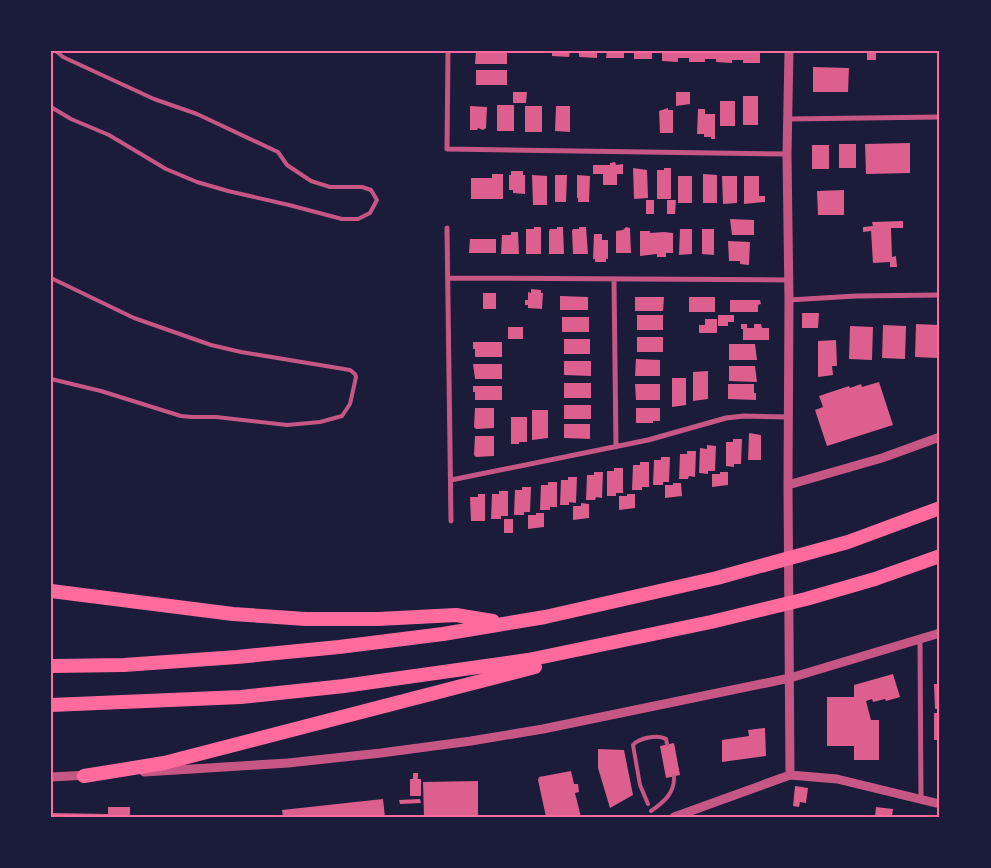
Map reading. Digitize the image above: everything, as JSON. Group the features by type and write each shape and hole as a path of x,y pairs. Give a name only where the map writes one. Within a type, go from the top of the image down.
{"highway":[{"path":"51,666 124,665 237,657 434,635 545,617 717,578 848,542 940,508"},
{"path":"84,776 164,763 806,599 875,579 940,556"},
{"path":"51,591 233,614 306,619 378,619 456,615 507,623"},
{"path":"51,705 241,697 344,686 528,660 711,622"}],"street":[{"path":"448,51 447,149 787,154"},
{"path":"789,51 787,154 790,774"},
{"path":"788,119 940,117"},
{"path":"448,228 451,521"},
{"path":"448,278 788,280"},
{"path":"614,279 616,447"},
{"path":"789,300 856,296 940,295"},
{"path":"451,480 616,447 726,418 744,416 788,417"},
{"path":"788,485 882,458 940,437"},
{"path":"51,777 288,763 471,742 556,727 790,678 940,634"},
{"path":"920,640 921,798"},
{"path":"674,817 790,774 837,779 940,804"}],"lane":[{"path":"51,108 71,119 109,135 166,169 197,182 228,191 342,219 358,219 370,213 377,200 371,190 362,187 330,187 311,181 287,165 278,152 196,114 154,99 63,57 56,51"},
{"path":"51,278 134,318 211,346 350,370 356,377 350,404 342,416 320,422 287,425 181,416 101,390 51,379"},
{"path":"648,804 640,785 633,745 637,740 662,736 666,739 667,744"},
{"path":"651,811 668,798 673,788 674,776"}],"building":[{"path":"476,51 507,51 507,64 475,64"},
{"path":"552,51 570,51 569,57 552,56"},
{"path":"579,51 597,51 597,58 579,57"},
{"path":"607,51 624,51 624,58 606,58"},
{"path":"634,51 652,51 652,59 634,59"},
{"path":"662,51 760,51 760,63 743,63 743,60 732,60 732,63 716,62 716,59 705,59 705,62 689,62 689,58 678,58 678,62 662,61"},
{"path":"867,51 876,51 876,60 867,60"},
{"path":"813,67 849,68 848,92 813,92"},
{"path":"476,70 507,70 507,85 476,85"},
{"path":"513,92 527,92 526,103 513,103"},
{"path":"676,92 690,92 690,104 676,106"},
{"path":"743,96 758,96 758,125 743,125"},
{"path":"720,101 735,101 735,126 720,126"},
{"path":"497,105 514,105 514,131 497,131"},
{"path":"470,106 487,107 486,128 483,130 478,128 477,130 470,130"},
{"path":"525,106 542,106 542,132 525,132"},
{"path":"556,106 570,106 570,132 555,131"},
{"path":"668,108 668,110 673,110 673,133 660,133 659,111"},
{"path":"698,109 705,109 705,114 715,114 715,139 704,137 704,134 697,134"},
{"path":"910,143 910,173 866,174 865,144"},
{"path":"839,144 856,144 856,168 839,168"},
{"path":"812,145 829,145 829,169 812,169"},
{"path":"615,162 616,165 623,164 623,174 617,174 617,185 603,185 603,174 593,174 593,165 610,165 610,163"},
{"path":"633,168 647,170 648,198 634,199"},
{"path":"664,168 671,168 671,199 657,199 657,170 664,170"},
{"path":"511,171 523,171 523,175 525,175 525,194 513,193 513,190 509,190 509,175 511,175"},
{"path":"492,174 503,174 503,199 471,199 471,178 492,178"},
{"path":"703,174 717,175 717,203 703,203"},
{"path":"532,175 547,176 547,205 533,205"},
{"path":"555,175 567,175 566,202 555,202"},
{"path":"577,175 590,176 589,202 578,202"},
{"path":"678,176 692,176 692,203 678,203"},
{"path":"722,176 737,176 737,203 723,204"},
{"path":"744,176 759,176 759,196 765,196 765,202 744,204"},
{"path":"844,190 844,215 818,215 817,191"},
{"path":"646,200 654,200 654,214 646,214"},
{"path":"667,200 676,200 675,214 667,214"},
{"path":"730,219 754,220 754,235 732,235"},
{"path":"903,221 903,228 891,228 892,257 896,256 897,267 890,267 890,262 873,263 871,231 863,232 863,227 873,226 872,222"},
{"path":"534,227 541,227 541,254 526,254 526,229 534,229"},
{"path":"557,227 563,227 564,254 549,254 549,231 550,229 557,229"},
{"path":"579,227 586,227 588,254 573,254 572,231 573,229 579,229"},
{"path":"626,227 630,228 631,253 616,253 616,231 623,230"},
{"path":"680,229 692,229 692,254 679,255"},
{"path":"702,229 714,229 714,255 702,254"},
{"path":"640,231 673,233 673,253 666,253 666,257 657,257 657,254 640,256"},
{"path":"511,232 518,232 519,254 501,254 502,235 511,235"},
{"path":"594,234 602,234 602,240 608,240 608,259 606,259 606,262 595,262 595,259 593,259"},
{"path":"470,239 496,239 496,253 469,253"},
{"path":"728,241 750,242 749,265 740,264 740,261 729,261"},
{"path":"531,289 541,290 541,293 543,293 542,309 528,308 528,305 525,305 525,300 528,300 528,292 531,293"},
{"path":"483,293 496,293 496,309 483,309"},
{"path":"560,296 588,297 588,310 560,310"},
{"path":"635,297 664,297 663,311 635,311"},
{"path":"689,297 715,297 715,312 689,312"},
{"path":"730,300 760,300 761,304 758,305 758,312 730,312"},
{"path":"802,313 819,313 818,328 802,328"},
{"path":"637,315 663,315 663,330 637,330"},
{"path":"718,315 734,315 734,322 728,322 728,326 718,326"},
{"path":"562,317 589,317 589,332 562,332"},
{"path":"705,319 717,319 717,333 699,333 699,325 705,325"},
{"path":"741,324 747,324 747,328 754,328 754,324 761,324 762,328 769,328 769,340 743,340"},
{"path":"916,324 938,325 938,358 915,357"},
{"path":"883,325 906,326 905,359 882,358"},
{"path":"850,326 873,327 872,360 849,359"},
{"path":"508,327 523,327 523,339 508,339"},
{"path":"637,337 663,337 663,352 637,352"},
{"path":"564,339 590,339 590,354 564,354"},
{"path":"836,340 837,366 832,366 833,375 818,377 818,341"},
{"path":"473,342 502,342 502,357 475,357"},
{"path":"729,344 755,344 757,360 729,360"},
{"path":"636,359 660,360 660,376 635,376"},
{"path":"564,361 591,361 591,376 564,375"},
{"path":"473,364 502,364 502,379 475,379"},
{"path":"729,366 755,366 757,382 729,381"},
{"path":"708,371 708,399 693,401 693,372"},
{"path":"672,378 686,378 686,405 672,407"},
{"path":"879,382 893,425 827,446 815,410 823,407 819,396 849,386 850,388 861,384 862,387"},
{"path":"564,383 591,383 591,398 564,398"},
{"path":"635,384 660,384 660,400 636,400"},
{"path":"728,384 754,384 756,400 728,399"},
{"path":"473,386 502,386 502,400 475,400"},
{"path":"564,405 591,405 591,419 564,419"},
{"path":"475,408 494,408 494,428 476,429 474,427"},
{"path":"636,408 660,408 660,421 636,423"},
{"path":"532,410 548,410 548,438 532,440"},
{"path":"511,417 527,417 527,442 511,444"},
{"path":"564,424 590,424 590,439 564,438"},
{"path":"749,433 761,435 761,460 748,460"},
{"path":"475,436 494,436 494,456 476,457 474,455"},
{"path":"733,439 742,439 741,464 734,464 734,467 726,466 726,442 733,442"},
{"path":"707,445 716,446 715,471 708,471 708,474 699,473 700,448 707,449"},
{"path":"687,451 696,451 695,477 689,476 688,479 679,479 680,454 687,454"},
{"path":"661,457 670,457 669,482 663,482 663,485 653,485 654,460 661,460"},
{"path":"640,462 649,462 649,487 642,487 642,490 632,490 633,465 640,465"},
{"path":"614,468 623,468 623,493 616,493 616,496 607,496 607,471 614,471"},
{"path":"594,472 603,472 602,498 596,497 595,500 586,500 587,475 594,475"},
{"path":"720,472 728,472 728,485 712,487 712,474 720,474"},
{"path":"568,477 577,477 576,503 569,502 569,505 560,505 561,480 568,480"},
{"path":"548,482 557,482 557,507 550,507 550,510 540,510 541,485 548,485"},
{"path":"673,483 681,483 682,496 665,498 665,485 673,485"},
{"path":"522,487 531,487 530,512 524,512 524,515 514,515 515,490 522,490"},
{"path":"499,491 508,491 508,516 501,516 501,519 491,519 492,494 499,494"},
{"path":"478,494 485,494 485,521 471,521 470,497 478,497"},
{"path":"627,494 635,494 635,508 619,510 619,496 627,496"},
{"path":"581,503 589,504 589,518 573,520 573,506 581,506"},
{"path":"536,513 544,513 544,527 528,529 528,515 536,515"},
{"path":"504,519 513,519 513,533 504,533"},
{"path":"893,674 900,697 886,701 885,699 873,702 872,699 866,701 871,720 879,720 879,760 854,760 854,746 827,746 827,697 854,697 854,685"},
{"path":"934,684 940,684 940,709 935,709"},
{"path":"934,713 940,713 940,740 934,740"},
{"path":"765,728 766,756 722,762 722,740 749,736 748,730"},
{"path":"674,743 680,775 666,778 660,746"},
{"path":"598,749 624,750 633,795 610,808 598,768"},
{"path":"571,771 574,784 578,784 579,792 575,793 581,817 546,817 538,780 539,777"},
{"path":"413,773 418,773 418,779 421,779 421,796 410,796 410,779 413,779"},
{"path":"478,781 478,817 424,817 423,782"},
{"path":"795,786 808,788 806,803 800,802 799,807 793,806"},
{"path":"383,799 385,817 283,817 282,810"},
{"path":"420,799 421,803 400,804 399,800"},
{"path":"108,807 130,807 130,817 51,817 51,813 108,814"},
{"path":"876,807 893,809 892,817 875,817"}]}
